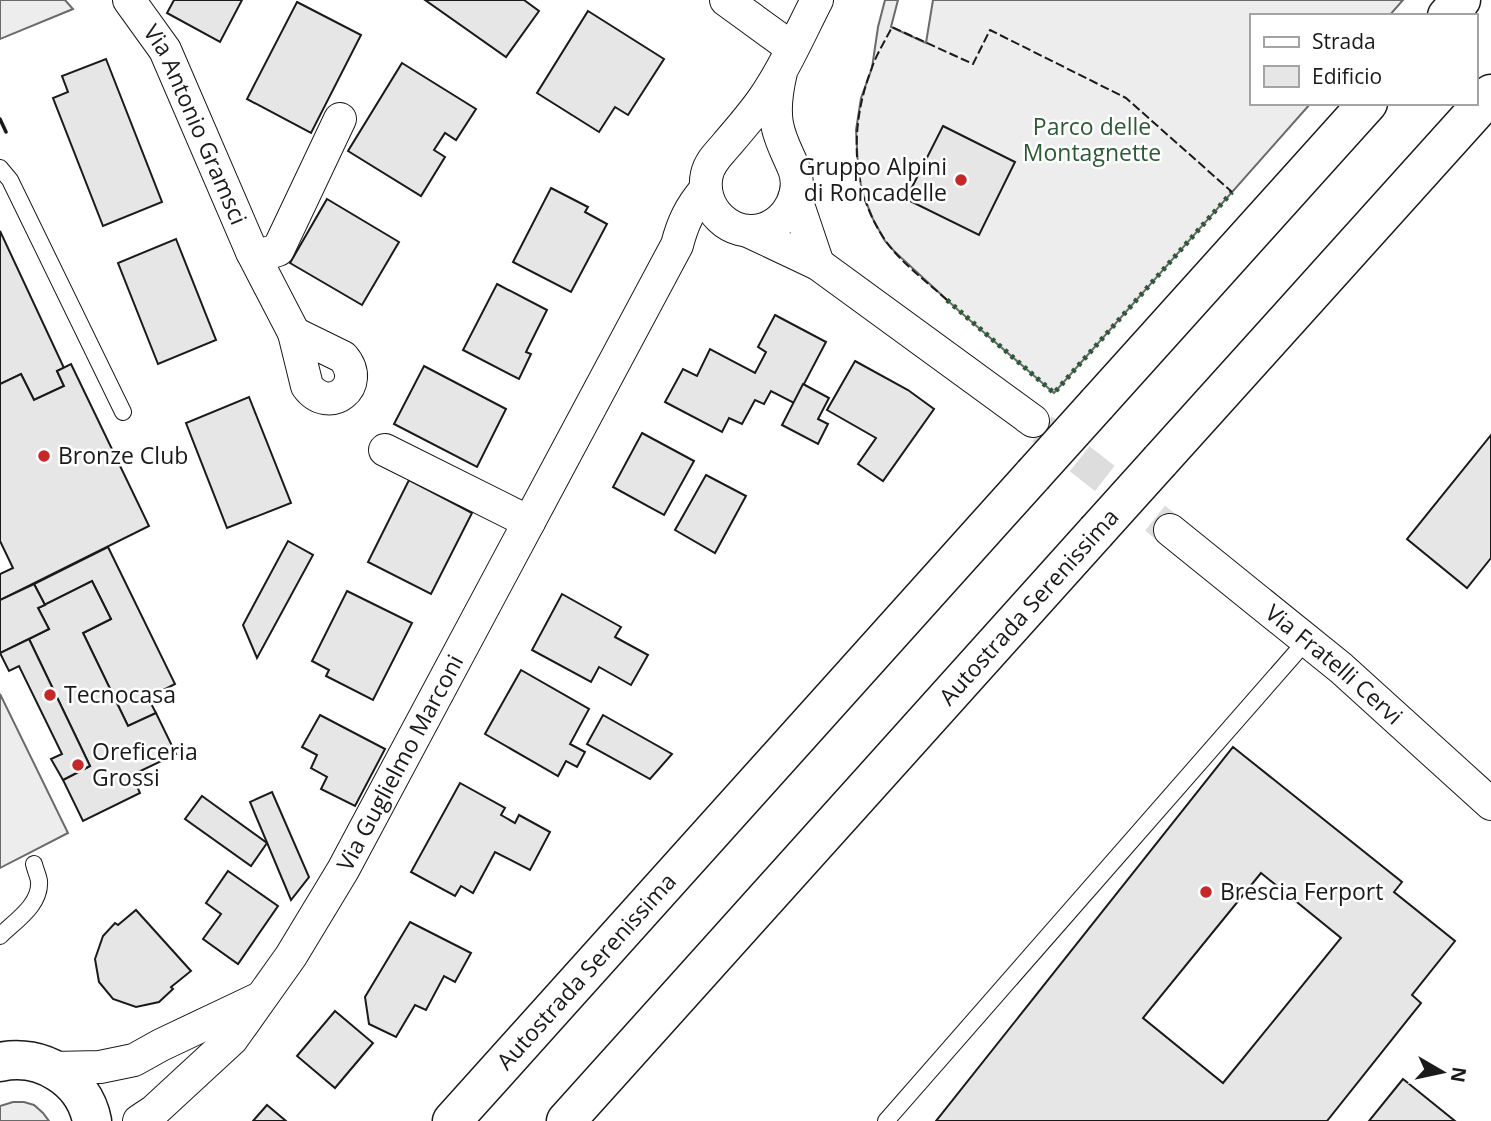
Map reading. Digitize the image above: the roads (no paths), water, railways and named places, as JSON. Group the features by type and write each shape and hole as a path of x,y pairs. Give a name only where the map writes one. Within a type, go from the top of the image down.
{"main road":[{"path":"1449,14 1461,0"},
{"name":"Autostrada Serenissima","path":"566,1121 1491,93"},
{"name":"Autostrada Serenissima","path":"452,1121 1366,105"},
{"path":"0,1034 28,1064 69,1079 82,1095 92,1121"}],"street":[{"name":"Via Antonio Gramsci","path":"129,0 165,50 252,252 294,333"},
{"path":"726,0 786,60"},
{"name":"Via Guglielmo Marconi","path":"139,1121 232,1039 312,924 677,245 682,225 705,190 713,159 764,99 817,0"},
{"name":"Via Guglielmo Marconi","path":"786,60 777,89 777,124 787,157 794,169 797,183 795,196"},
{"name":"Via Antonio Gramsci","path":"252,252 264,254 278,250 341,119"},
{"path":"724,148 737,141 765,141 777,147 787,157"},
{"path":"705,190 716,215 818,264 1033,421"},
{"path":"677,245 709,228 764,229 778,222 789,211 795,196"},
{"path":"795,196 818,264"},
{"path":"386,450 528,522"},
{"name":"Via Fratelli Cervi","path":"1170,530 1341,668 1491,804"},
{"path":"28,1064 100,1067 134,1060 263,996"}],"lane":[{"path":"0,168 10,180 123,412"},
{"path":"886,1121 1307,640"},
{"path":"0,936 31,906 37,894 38,881 34,864"}],"tunnel":[{"path":"1042,429 1170,530"}],"place":[{"name":"Gruppo Alpini di Roncadelle","path":"961,180"},
{"name":"Bronze Club","path":"44,456"},
{"name":"Tecnocasa","path":"50,695"},
{"name":"Oreficeria Grossi","path":"78,765"},
{"name":"Brescia Ferport","path":"1206,892"}],"park label":[{"name":"Parco delle Montagnette","path":"1092,140"}]}
